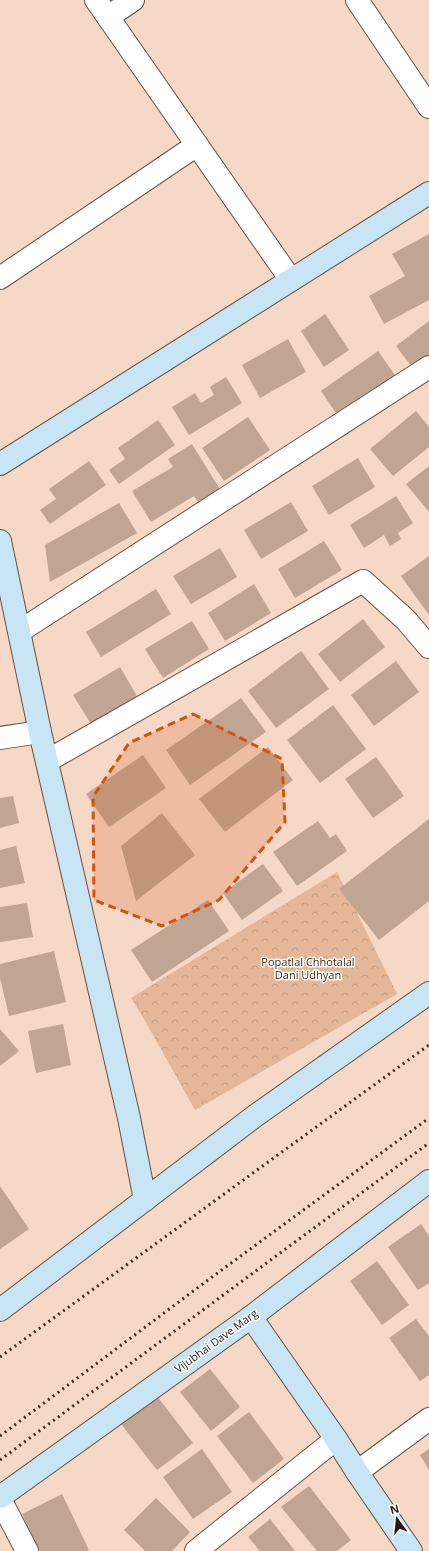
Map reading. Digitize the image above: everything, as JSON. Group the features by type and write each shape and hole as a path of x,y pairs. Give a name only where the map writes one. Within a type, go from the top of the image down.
{"street":[{"path":"133,0 102,8 291,280"},
{"path":"357,0 429,107"},
{"path":"0,278 197,145"},
{"path":"0,464 429,193"},
{"path":"20,631 429,367"},
{"path":"0,541 40,732 129,1118 145,1200"},
{"path":"47,761 363,581 406,620 429,647"},
{"path":"0,738 40,732"},
{"path":"0,1310 255,1116 429,994"},
{"name":"Vijubhai Dave Marg","path":"0,1498 251,1317 429,1181"},
{"path":"251,1317 336,1438 357,1472 411,1551"},
{"path":"357,1472 429,1419"},
{"path":"196,1551 336,1438"},
{"path":"0,1498 27,1551"}],"highlighted area":[{"path":"193,714 282,759 285,822 219,900 162,926 94,900 93,797 129,743"}],"green space":[{"name":"Popatlal Chhotalal Dani Udhyan","path":"337,872 397,994 195,1110 131,998"}],"building":[{"path":"429,234 429,300 384,324 369,296 405,276 392,254"},
{"path":"325,314 349,350 324,367 301,331"},
{"path":"429,321 429,361 415,371 396,346"},
{"path":"288,339 306,372 260,398 242,365"},
{"path":"378,351 397,378 340,419 321,391"},
{"path":"226,377 242,403 189,435 172,407 195,393 201,403 214,395 210,387"},
{"path":"416,411 429,427 429,447 393,476 370,449"},
{"path":"248,417 270,450 224,481 202,448"},
{"path":"158,420 175,445 119,484 109,470 125,459 118,448"},
{"path":"192,444 221,491 199,504 194,496 151,522 132,491 173,467 168,459"},
{"path":"358,458 375,487 329,515 312,486"},
{"path":"89,461 106,485 50,524 40,510 56,499 49,489"},
{"path":"429,466 429,512 406,484"},
{"path":"396,496 413,523 398,533 401,539 390,546 384,535 364,548 350,525"},
{"path":"291,502 308,531 261,559 244,530"},
{"path":"119,503 137,533 50,582 45,545"},
{"path":"324,541 342,570 295,598 278,569"},
{"path":"220,548 237,577 191,604 173,576"},
{"path":"429,556 429,615 401,576"},
{"path":"254,584 271,613 225,641 208,613"},
{"path":"156,589 171,614 101,657 86,632"},
{"path":"363,619 385,647 340,682 318,654"},
{"path":"192,621 209,649 163,678 145,649"},
{"path":"301,651 329,689 276,728 248,691"},
{"path":"396,661 419,692 374,726 351,695"},
{"path":"120,667 137,696 91,724 73,695"},
{"path":"241,698 266,732 190,785 166,750"},
{"path":"333,705 366,749 320,783 287,740"},
{"path":"268,747 293,780 225,832 199,799"},
{"path":"143,755 166,788 109,827 86,794"},
{"path":"376,757 404,796 373,818 345,779"},
{"path":"13,796 19,823 0,828 0,798"},
{"path":"162,813 195,855 136,901 121,846"},
{"path":"429,819 429,901 379,940 339,889"},
{"path":"318,821 330,838 336,834 347,851 297,886 273,852"},
{"path":"16,846 25,883 0,888 0,850"},
{"path":"263,864 283,891 242,920 223,893"},
{"path":"208,900 229,931 152,982 131,950"},
{"path":"27,903 33,937 0,942 0,907"},
{"path":"54,951 66,1002 9,1016 0,978 0,964"},
{"path":"63,1024 71,1065 36,1073 28,1031"},
{"path":"0,1029 19,1051 0,1066"},
{"path":"0,1186 29,1229 0,1249"},
{"path":"421,1224 429,1236 429,1283 418,1290 388,1247"},
{"path":"377,1261 409,1305 382,1325 350,1281"},
{"path":"416,1319 429,1336 429,1375 420,1381 389,1338"},
{"path":"210,1369 240,1407 211,1431 180,1392"},
{"path":"157,1396 193,1443 157,1470 121,1424"},
{"path":"249,1412 284,1459 253,1483 217,1436"},
{"path":"202,1449 232,1492 193,1519 163,1477"},
{"path":"429,1449 429,1470 420,1455"},
{"path":"309,1486 351,1540 337,1551 317,1551 281,1507"},
{"path":"62,1494 89,1550 87,1551 40,1551 22,1514"},
{"path":"156,1498 190,1532 172,1551 145,1551 124,1530"},
{"path":"270,1519 295,1551 260,1551 248,1537"}],"railway":[{"path":"0,1357 429,1045"},
{"path":"0,1436 208,1280 429,1118"},
{"path":"0,1460 429,1143"}]}
